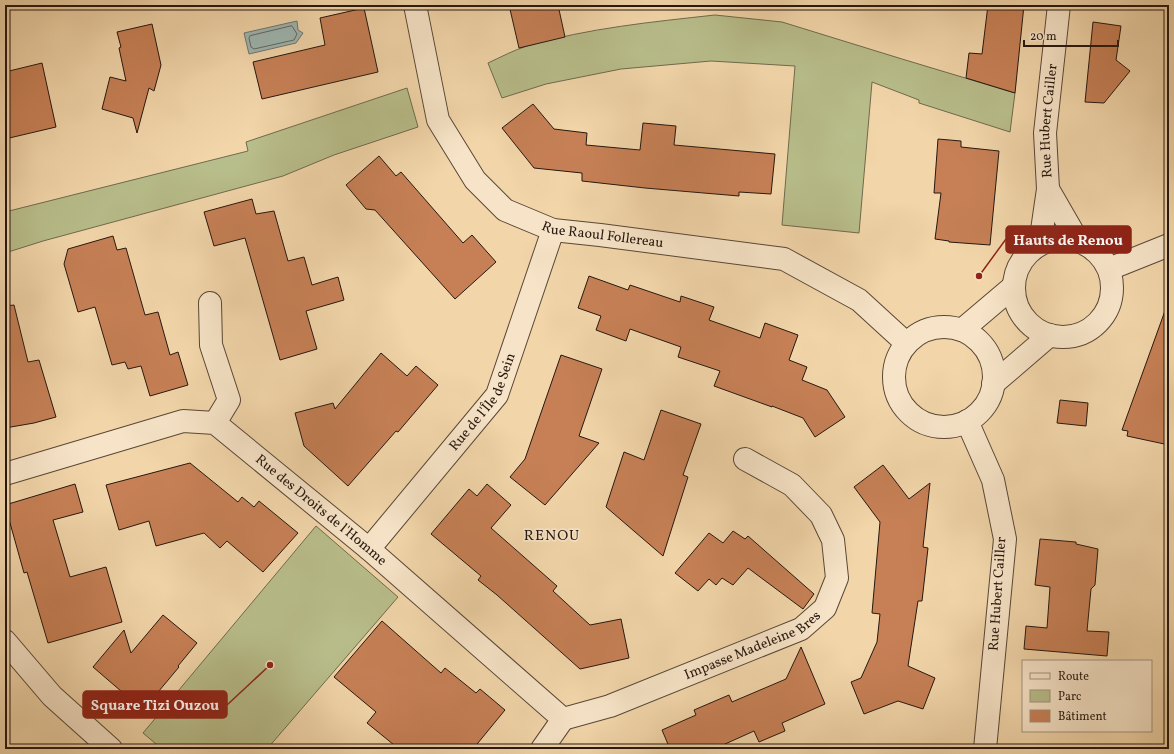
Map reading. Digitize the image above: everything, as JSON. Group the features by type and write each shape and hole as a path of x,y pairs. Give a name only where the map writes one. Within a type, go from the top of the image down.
{"street":[{"name":"Rue Raoul Follereau","path":"415,5 438,120 475,180 505,210 553,230 784,259 859,300 906,343"},
{"name":"Rue Hubert Cailler","path":"1040,244 1048,189 1045,133 1059,5"},
{"name":"Rue Hubert Cailler","path":"1048,189 1078,241"},
{"name":"Rue de l'Île de Sein","path":"369,548 497,395 553,230"},
{"path":"1065,239 1078,241 1091,247 1101,256 1109,269 1112,284 1111,299 1105,314 1095,326 1081,334 1073,336 1066,337 1050,335 1035,328 1023,317 1016,302 1014,286 1018,269 1026,255 1040,244 1052,240 1065,239"},
{"path":"1109,269 1169,245"},
{"path":"962,330 1014,286"},
{"path":"5,474 183,421 215,423 229,400 211,345 210,303"},
{"path":"947,326 962,330 977,338 987,352 993,367 993,384 989,400 980,412 967,421 952,427 935,427 921,422 908,412 899,400 894,385 894,370 898,355 906,343 918,333 932,327 947,326"},
{"path":"993,384 1050,335"},
{"name":"Rue Hubert Cailler","path":"967,421 993,480 1005,539 985,749"},
{"name":"Rue des Droits de l'Homme","path":"215,423 369,548 563,719"},
{"name":"Impasse Madeleine Bres","path":"563,719 610,706 801,629 825,608 837,578 833,540 821,515 792,485 745,459"},
{"path":"5,641 52,696 111,749"},
{"path":"542,749 563,719"}],"green space":[{"path":"715,15 782,22 1015,93 1010,132 919,103 919,100 872,82 859,233 782,225 795,66 711,61 621,69 546,84 502,98 488,63 527,46 573,35 620,26"},
{"path":"407,88 418,127 334,155 283,176 43,241 5,253 5,212 248,151 246,142"},
{"path":"316,526 398,597 267,749 162,749 143,733"}],"water":[{"path":"297,21 298,30 303,33 296,43 249,54 244,33"}],"building":[{"path":"509,5 558,5 565,37 519,48"},
{"path":"988,5 1024,5 1015,93 966,78 969,53 982,54"},
{"path":"364,8 378,72 262,99 253,62 325,45 320,18"},
{"path":"1093,22 1121,26 1116,60 1130,71 1104,103 1085,102"},
{"path":"152,24 161,65 154,91 149,88 137,133 133,118 102,109 110,77 126,81 119,48 121,47 117,32"},
{"path":"42,63 56,127 5,139 5,72"},
{"path":"533,104 554,129 587,133 586,145 640,150 643,123 676,126 674,145 775,154 771,194 739,192 739,196 645,188 582,181 582,173 534,168 502,128"},
{"path":"938,139 961,141 961,147 999,151 990,245 949,242 935,239 941,193 934,193"},
{"path":"379,156 396,176 401,172 463,243 472,235 496,262 455,299 375,210 366,209 346,185"},
{"path":"252,199 256,214 274,211 288,261 304,257 312,285 338,277 344,300 306,311 317,349 280,360 245,238 214,246 204,212"},
{"path":"113,236 117,250 126,248 145,315 158,312 170,355 178,352 188,385 150,396 141,366 128,369 125,362 112,365 95,307 78,312 64,264 68,249"},
{"path":"589,276 628,290 630,285 680,302 681,296 714,307 709,320 760,338 765,323 798,335 789,360 807,367 802,380 827,390 845,417 815,437 803,418 714,386 720,371 678,357 681,347 630,329 626,341 596,330 601,316 578,308"},
{"path":"14,305 28,362 39,360 56,417 34,423 5,428 5,306"},
{"path":"1166,308 1169,309 1169,445 1127,436 1128,431 1122,430"},
{"path":"381,353 407,376 416,366 438,385 398,432 396,431 348,486 304,446 295,413 333,403 335,409"},
{"path":"561,355 602,369 579,436 599,443 545,505 510,477 525,459"},
{"path":"1060,400 1088,403 1086,426 1057,423"},
{"path":"661,410 701,424 683,475 688,477 663,556 606,507 624,452 644,460"},
{"path":"190,463 238,502 242,497 254,507 259,501 298,533 263,572 227,541 220,548 204,533 156,546 149,521 119,530 106,485"},
{"path":"883,465 909,499 930,483 923,547 928,548 922,601 918,601 908,666 935,678 923,709 898,701 864,714 851,682 861,678 877,642 880,614 872,613 880,522 854,487"},
{"path":"75,484 83,512 53,520 70,577 106,567 122,622 48,643 27,572 24,573 5,505"},
{"path":"487,484 511,505 491,528 557,586 553,591 590,625 621,619 629,658 580,669 478,580 481,576 431,534 469,489 477,496"},
{"path":"733,531 745,539 748,536 814,594 803,609 748,568 733,585 722,578 716,585 709,579 698,591 675,573 709,533 723,543"},
{"path":"1040,539 1076,542 1076,544 1098,549 1095,585 1091,589 1087,631 1109,632 1107,656 1024,649 1026,626 1047,628 1050,587 1035,585"},
{"path":"163,615 197,643 143,710 93,667 124,630 131,653"},
{"path":"382,621 441,673 445,668 476,693 480,689 505,710 473,749 399,749 367,723 376,712 334,677"},
{"path":"801,647 825,704 782,723 785,731 759,742 754,731 714,749 670,749 662,730 696,715 694,710 729,695 732,702 786,679"}],"place":[{"name":"Hauts de Renou","path":"979,276"},
{"name":"Square Tizi Ouzou","path":"270,665"}],"district":[{"name":"RENOU","path":"552,536"}]}
